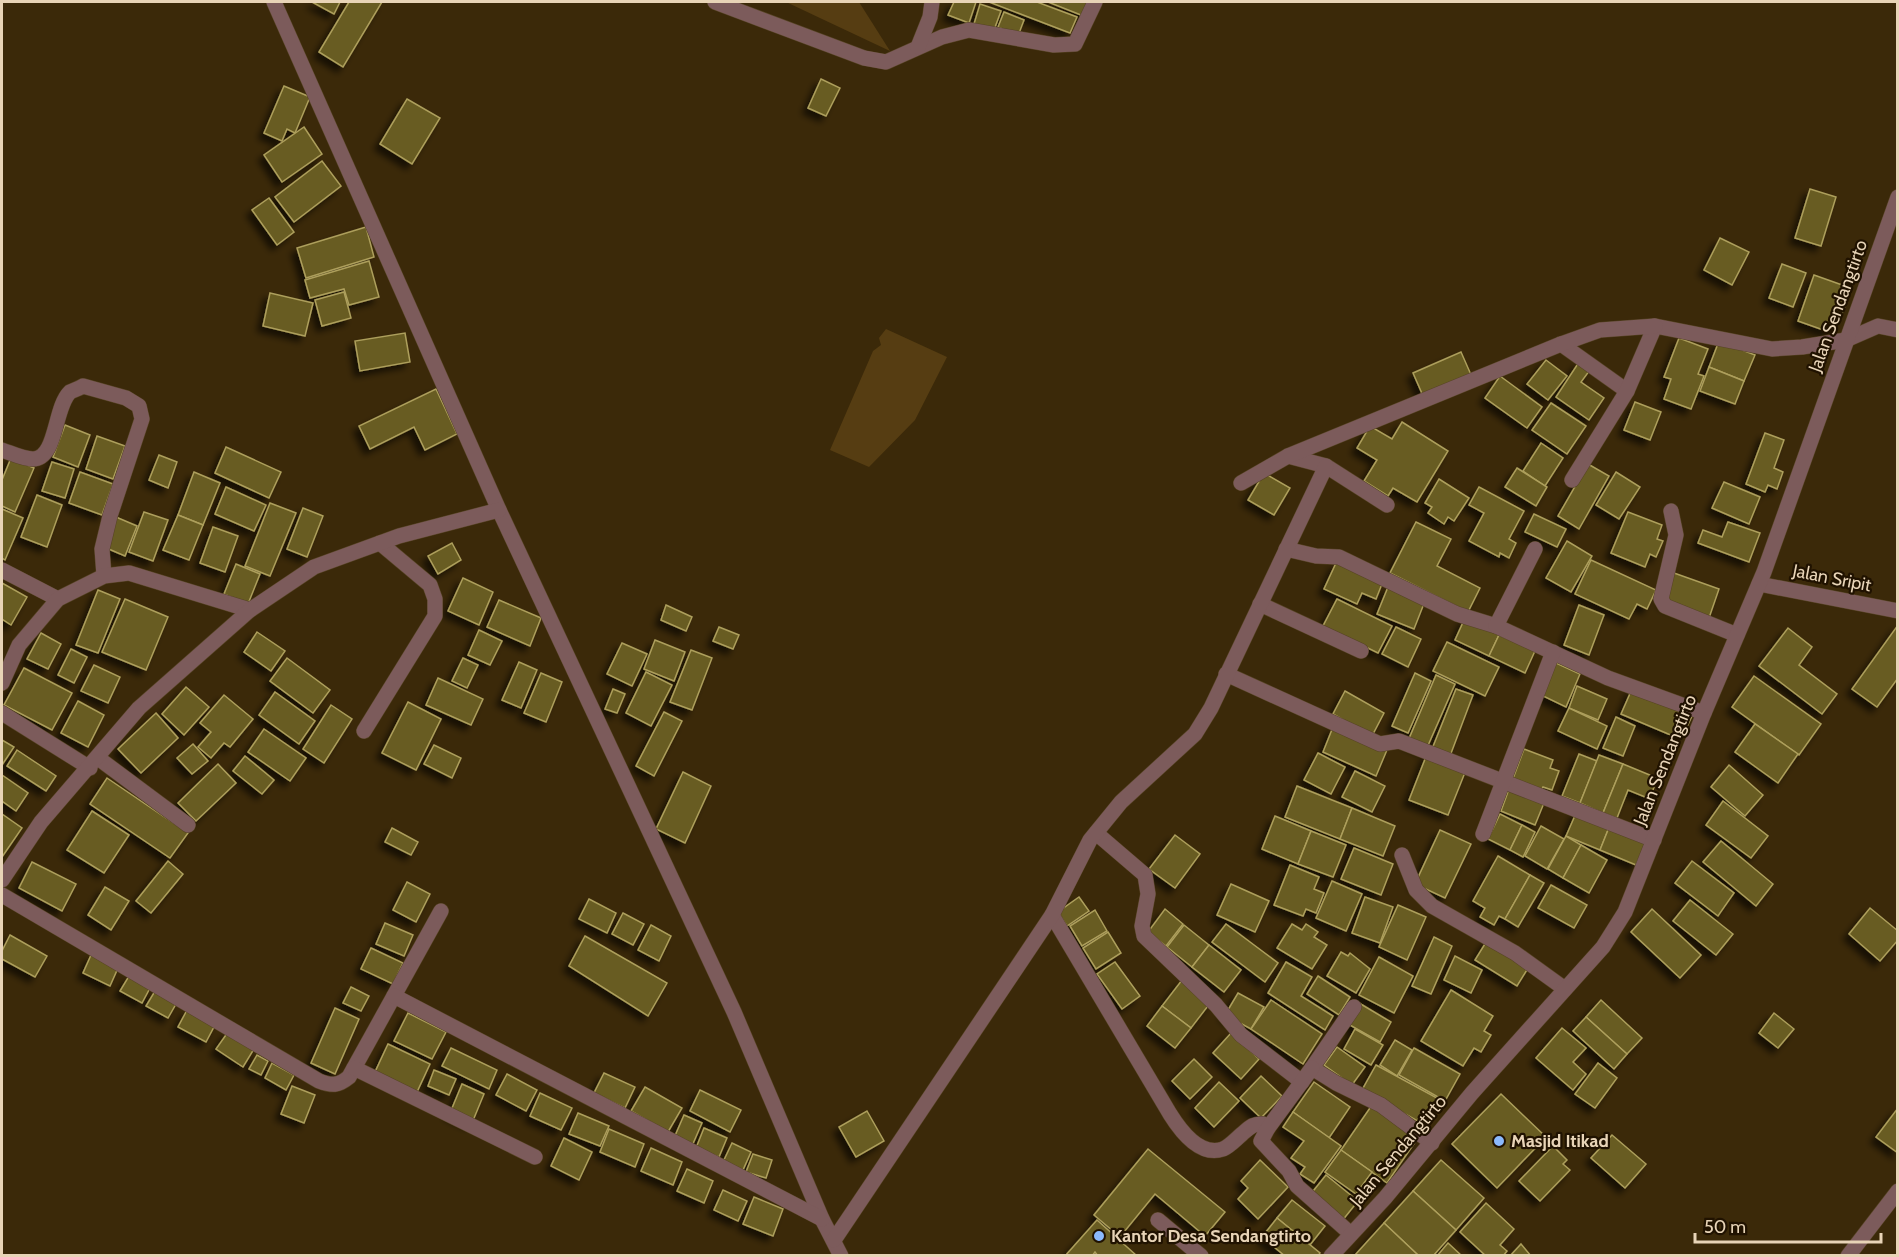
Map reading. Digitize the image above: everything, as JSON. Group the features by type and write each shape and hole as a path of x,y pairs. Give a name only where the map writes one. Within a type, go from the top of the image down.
{"street":[{"path":"274,2 498,510 734,1012 822,1219 841,1256"},
{"path":"715,2 873,61 886,62 942,37 969,30 1054,45 1075,44 1095,2"},
{"path":"918,47 930,17 932,2"},
{"name":"Jalan Sendangtirto","path":"1332,1256 1386,1198 1472,1093 1603,947 1625,912 1704,713 1759,584 1898,197"},
{"path":"1572,480 1627,390 1655,326"},
{"path":"1241,483 1288,456 1600,330 1655,326 1772,349 1846,340 1878,326 1898,330"},
{"path":"1561,344 1627,390"},
{"path":"2,450 31,460 41,458 48,452 60,412 70,393 83,386 126,398 139,406 142,419 110,516 102,549 105,576"},
{"path":"1288,456 1326,466 1388,506"},
{"path":"834,1240 1052,915 1090,840 1121,802 1195,734 1211,708 1326,466"},
{"path":"2,880 41,822 140,708 250,610 314,567 399,536 498,510"},
{"path":"1671,512 1676,535 1661,599 1665,606 1737,635"},
{"path":"364,731 435,616 435,599 430,585 380,543"},
{"path":"1286,549 1316,556 1339,557 1457,614 1497,626 1608,678 1704,713"},
{"path":"1497,626 1535,549"},
{"path":"2,570 58,599"},
{"path":"2,683 20,645 58,599 105,576 129,573 250,610"},
{"name":"Jalan Sripit","path":"1759,584 1898,610"},
{"path":"1260,604 1361,651"},
{"path":"1483,834 1553,652"},
{"path":"1226,674 1380,744 1399,741 1654,840"},
{"path":"2,713 94,763 188,825"},
{"path":"1096,833 1145,875 1148,894 1142,926 1144,936 1216,1005 1241,1035 1302,1082"},
{"path":"1402,855 1416,890 1432,906 1515,953 1566,989"},
{"path":"2,895 319,1081 332,1086 349,1077 441,911"},
{"path":"1052,915 1183,1133 1203,1147 1222,1150 1253,1125 1263,1124 1268,1128"},
{"path":"394,996 822,1219"},
{"path":"1351,1234 1297,1186 1289,1171 1261,1141 1354,1007"},
{"path":"354,1068 535,1157"},
{"path":"1311,1068 1381,1105 1432,1143"},
{"path":"1848,1256 1898,1191"},
{"path":"1158,1220 1201,1256"}],"shaded area":[{"path":"786,2 859,2 890,51"},
{"path":"886,329 947,357 915,420 869,467 830,450 873,351 881,345 879,338"}],"building":[{"path":"312,2 340,2 334,14"},
{"path":"349,2 382,2 343,67 319,52"},
{"path":"954,2 976,2 969,23 948,15"},
{"path":"989,2 1037,2 1077,17 1070,33"},
{"path":"1048,2 1092,2 1086,17"},
{"path":"980,4 1001,11 994,30 974,24"},
{"path":"1004,12 1024,20 1018,36 998,27"},
{"path":"821,79 840,88 826,116 808,108"},
{"path":"284,86 310,97 295,133 287,129 282,141 264,133"},
{"path":"407,99 440,118 412,164 380,144"},
{"path":"304,127 322,154 282,182 264,155"},
{"path":"322,161 341,186 294,222 275,197"},
{"path":"1810,189 1836,197 1821,246 1795,238"},
{"path":"269,198 294,232 277,245 252,210"},
{"path":"366,227 374,257 306,278 297,248"},
{"path":"1720,238 1749,252 1732,285 1704,270"},
{"path":"369,261 379,297 349,305 344,289 310,298 305,280"},
{"path":"1782,264 1806,273 1793,307 1769,298"},
{"path":"1814,275 1845,286 1840,299 1847,301 1839,321 1833,319 1829,332 1798,321"},
{"path":"344,292 351,318 322,326 315,300"},
{"path":"270,293 313,303 305,336 263,326"},
{"path":"405,333 410,362 360,371 355,341"},
{"path":"1679,338 1708,349 1698,374 1704,376 1691,409 1664,399 1671,379 1664,377"},
{"path":"1719,341 1755,355 1744,381 1709,367"},
{"path":"1461,352 1472,377 1424,398 1413,373"},
{"path":"1546,360 1567,376 1548,400 1527,384"},
{"path":"1579,362 1590,370 1581,382 1604,398 1589,420 1556,397"},
{"path":"1709,367 1744,381 1735,404 1700,391"},
{"path":"1500,376 1542,407 1527,428 1485,398"},
{"path":"436,389 457,434 425,450 414,427 370,449 359,426"},
{"path":"1635,402 1661,412 1650,440 1624,430"},
{"path":"1551,403 1586,426 1567,454 1532,430"},
{"path":"1402,422 1448,451 1417,502 1393,488 1388,496 1364,481 1377,460 1357,448 1370,426 1392,439"},
{"path":"65,425 90,435 78,467 53,457"},
{"path":"1765,433 1784,440 1774,468 1783,472 1777,489 1768,485 1765,492 1746,484"},
{"path":"97,436 125,446 113,479 86,469"},
{"path":"1541,443 1563,458 1545,486 1523,471"},
{"path":"226,447 281,472 269,498 215,473"},
{"path":"159,455 177,462 168,488 149,480"},
{"path":"11,458 34,468 15,512 2,506 2,480"},
{"path":"52,462 74,469 65,498 42,491"},
{"path":"1588,464 1609,476 1579,529 1558,516"},
{"path":"1517,468 1547,487 1536,506 1505,487"},
{"path":"80,472 113,484 102,515 69,503"},
{"path":"194,472 220,483 203,525 178,515"},
{"path":"1616,472 1640,487 1619,519 1596,505"},
{"path":"1264,473 1290,488 1274,515 1248,500"},
{"path":"1439,479 1469,498 1454,521 1448,517 1444,524 1428,513 1432,507 1425,503"},
{"path":"1724,482 1760,497 1749,524 1712,508"},
{"path":"226,487 266,505 254,531 215,514"},
{"path":"1479,487 1524,511 1509,539 1516,543 1509,558 1500,553 1499,557 1469,541 1484,513 1469,505"},
{"path":"37,495 62,505 47,547 21,537"},
{"path":"270,503 296,513 270,576 245,566"},
{"path":"303,508 323,516 307,557 287,549"},
{"path":"2,509 23,518 5,560 2,558"},
{"path":"144,512 168,520 153,561 129,552"},
{"path":"1628,512 1662,525 1657,539 1663,541 1656,557 1650,554 1645,567 1611,553"},
{"path":"1534,514 1566,529 1557,547 1525,532"},
{"path":"178,515 203,525 189,560 163,550"},
{"path":"116,517 137,526 125,556 104,547"},
{"path":"1416,522 1451,539 1437,566 1480,588 1468,612 1390,573"},
{"path":"1728,522 1760,533 1749,562 1698,543 1703,530 1722,537"},
{"path":"213,527 238,536 225,572 200,563"},
{"path":"1567,541 1592,556 1571,592 1546,578"},
{"path":"452,543 461,560 438,574 428,556"},
{"path":"1591,560 1656,590 1647,609 1637,604 1629,619 1575,594"},
{"path":"1336,563 1382,584 1376,599 1362,593 1357,604 1324,589"},
{"path":"236,564 260,574 248,604 224,594"},
{"path":"1674,573 1719,589 1709,618 1664,602"},
{"path":"463,578 493,592 479,625 448,611"},
{"path":"2,583 27,597 11,625 2,619"},
{"path":"1388,587 1425,601 1414,629 1377,614"},
{"path":"98,590 120,599 98,653 76,645"},
{"path":"125,599 168,617 146,670 102,652"},
{"path":"1337,599 1392,626 1378,653 1323,626"},
{"path":"499,600 541,618 530,646 487,627"},
{"path":"666,605 692,617 686,631 661,620"},
{"path":"1579,605 1604,615 1589,655 1564,645"},
{"path":"1465,618 1499,635 1489,656 1455,640"},
{"path":"1898,625 1898,678 1877,707 1852,689"},
{"path":"719,627 739,635 733,649 713,641"},
{"path":"1396,627 1421,639 1408,667 1382,654"},
{"path":"1788,628 1812,647 1799,665 1837,694 1822,714 1759,666"},
{"path":"479,630 502,641 490,665 468,655"},
{"path":"257,632 285,651 271,671 244,652"},
{"path":"41,633 61,644 48,669 27,659"},
{"path":"1499,635 1535,651 1525,673 1489,656"},
{"path":"655,640 685,652 674,681 644,669"},
{"path":"1447,642 1499,667 1485,696 1433,671"},
{"path":"622,643 647,654 632,686 607,674"},
{"path":"71,649 87,657 74,683 58,675"},
{"path":"691,650 712,658 692,710 670,702"},
{"path":"287,658 330,690 313,713 270,681"},
{"path":"463,658 478,665 467,688 452,681"},
{"path":"519,662 537,670 521,708 502,700"},
{"path":"1556,663 1580,674 1566,707 1541,695"},
{"path":"94,665 120,677 108,703 81,691"},
{"path":"24,668 72,693 52,730 4,705"},
{"path":"646,672 672,685 651,726 626,713"},
{"path":"541,673 562,682 546,722 524,713"},
{"path":"1415,673 1431,681 1408,733 1392,726"},
{"path":"1436,675 1455,684 1426,750 1408,741"},
{"path":"1754,676 1821,724 1799,755 1732,707"},
{"path":"438,678 483,699 471,725 426,705"},
{"path":"1577,686 1607,699 1598,720 1569,708"},
{"path":"186,687 209,707 184,735 162,714"},
{"path":"613,689 625,694 617,713 605,709"},
{"path":"1456,689 1473,695 1450,756 1432,749"},
{"path":"1632,689 1692,716 1684,733 1676,729 1673,736 1621,714"},
{"path":"1345,691 1384,713 1372,736 1333,714"},
{"path":"275,692 315,721 299,744 259,715"},
{"path":"224,695 253,719 230,747 224,743 211,758 198,747 211,732 200,723"},
{"path":"78,701 104,715 88,747 61,733"},
{"path":"408,702 441,719 416,770 382,753"},
{"path":"331,705 352,719 324,763 303,749"},
{"path":"1569,708 1607,726 1597,749 1558,731"},
{"path":"664,712 682,721 654,776 636,766"},
{"path":"156,713 178,738 141,773 118,749"},
{"path":"1616,717 1635,726 1623,756 1603,748"},
{"path":"1755,724 1798,754 1778,783 1735,752"},
{"path":"1333,727 1387,750 1376,776 1323,752"},
{"path":"264,729 306,758 290,781 248,752"},
{"path":"2,740 14,747 2,765"},
{"path":"193,744 208,761 192,774 177,758"},
{"path":"434,745 461,758 452,778 424,764"},
{"path":"1524,749 1553,760 1550,768 1559,771 1552,790 1543,787 1540,794 1511,784"},
{"path":"17,750 56,776 46,791 7,766"},
{"path":"1318,753 1345,767 1331,794 1304,780"},
{"path":"1427,754 1466,770 1448,815 1409,800"},
{"path":"1579,754 1597,761 1580,803 1562,796"},
{"path":"1599,755 1623,764 1603,813 1580,803"},
{"path":"245,756 274,780 262,794 233,771"},
{"path":"218,764 236,783 196,821 178,803"},
{"path":"1623,764 1657,778 1650,799 1628,790 1617,818 1603,813"},
{"path":"1729,765 1763,795 1745,816 1711,787"},
{"path":"1355,771 1385,786 1372,812 1342,797"},
{"path":"683,772 711,786 685,843 656,829"},
{"path":"2,775 28,793 16,811 2,801"},
{"path":"107,778 188,833 170,858 90,804"},
{"path":"1297,786 1352,808 1340,839 1285,817"},
{"path":"1509,789 1544,803 1535,825 1501,811"},
{"path":"1723,801 1768,836 1751,858 1706,825"},
{"path":"1352,808 1395,826 1383,856 1340,839"},
{"path":"92,811 129,835 104,873 67,850"},
{"path":"1577,811 1610,825 1600,850 1566,836"},
{"path":"2,814 22,828 2,857"},
{"path":"1500,814 1522,825 1510,850 1488,839"},
{"path":"1275,816 1311,831 1298,864 1262,849"},
{"path":"1522,825 1535,832 1523,857 1510,850"},
{"path":"1610,825 1647,840 1636,865 1600,850"},
{"path":"1541,826 1564,839 1547,869 1525,856"},
{"path":"392,828 418,842 411,855 385,842"},
{"path":"1440,830 1471,844 1445,898 1415,884"},
{"path":"1311,831 1346,845 1333,877 1298,864"},
{"path":"1175,835 1200,854 1175,888 1149,869"},
{"path":"1566,836 1581,845 1563,878 1548,869"},
{"path":"1721,841 1773,884 1756,906 1703,862"},
{"path":"1581,845 1607,860 1589,893 1563,878"},
{"path":"1354,848 1393,864 1381,895 1341,879"},
{"path":"1498,856 1530,875 1505,919 1499,916 1494,925 1480,917 1485,908 1473,901"},
{"path":"168,861 183,874 151,913 136,901"},
{"path":"1692,861 1734,893 1718,916 1675,883"},
{"path":"32,862 76,884 62,911 19,888"},
{"path":"1290,865 1319,877 1314,889 1324,893 1316,913 1306,909 1303,916 1274,905"},
{"path":"1530,875 1544,883 1518,927 1505,919"},
{"path":"1332,881 1362,894 1346,931 1316,918"},
{"path":"407,882 430,894 416,922 393,910"},
{"path":"1231,884 1269,901 1255,932 1217,915"},
{"path":"1551,885 1587,905 1574,928 1538,908"},
{"path":"105,887 129,901 111,930 88,915"},
{"path":"1079,897 1089,911 1067,926 1058,912"},
{"path":"1365,897 1393,907 1380,943 1352,933"},
{"path":"589,899 616,913 607,933 579,919"},
{"path":"1690,900 1733,934 1716,955 1673,921"},
{"path":"1398,905 1426,917 1407,960 1379,947"},
{"path":"1870,908 1898,931 1898,940 1880,961 1849,934"},
{"path":"1165,909 1183,924 1166,946 1148,932"},
{"path":"1652,909 1701,955 1680,978 1631,932"},
{"path":"1095,910 1107,931 1082,946 1070,926"},
{"path":"623,913 644,924 633,945 612,934"},
{"path":"385,923 413,935 404,956 376,944"},
{"path":"1226,924 1278,963 1265,982 1212,942"},
{"path":"1292,924 1302,930 1306,924 1318,932 1314,937 1327,945 1312,969 1277,948"},
{"path":"651,925 671,936 659,961 638,950"},
{"path":"1184,925 1209,945 1192,967 1167,947"},
{"path":"1108,932 1121,953 1096,969 1083,948"},
{"path":"10,935 47,956 35,977 2,959 2,951"},
{"path":"585,936 667,983 648,1016 569,966"},
{"path":"1434,937 1452,946 1431,994 1412,986"},
{"path":"1488,939 1530,965 1517,986 1475,960"},
{"path":"1209,945 1241,970 1224,992 1192,967"},
{"path":"371,948 403,963 393,984 361,969"},
{"path":"1341,952 1348,956 1350,953 1370,969 1356,993 1327,976"},
{"path":"91,955 118,968 110,986 83,973"},
{"path":"1455,956 1482,970 1471,993 1444,980"},
{"path":"1379,957 1413,976 1394,1013 1359,995"},
{"path":"1115,962 1140,996 1122,1009 1097,974"},
{"path":"1286,962 1312,977 1301,996 1333,1016 1325,1030 1268,993"},
{"path":"129,976 150,988 142,1003 120,991"},
{"path":"1318,976 1350,997 1339,1015 1307,994"},
{"path":"1182,980 1211,1002 1191,1028 1162,1006"},
{"path":"351,987 369,996 361,1011 343,1003"},
{"path":"1451,990 1493,1016 1484,1031 1491,1035 1481,1052 1474,1048 1463,1066 1421,1041"},
{"path":"155,991 176,1004 168,1018 146,1006"},
{"path":"1238,993 1264,1007 1251,1029 1225,1015"},
{"path":"1271,1000 1322,1034 1303,1064 1251,1029"},
{"path":"1601,1000 1642,1038 1627,1054 1586,1017"},
{"path":"1359,1003 1391,1022 1380,1042 1348,1024"},
{"path":"1162,1006 1191,1028 1175,1048 1147,1026"},
{"path":"335,1008 359,1019 335,1074 311,1063"},
{"path":"187,1010 215,1025 206,1042 178,1027"},
{"path":"408,1013 446,1032 432,1059 394,1041"},
{"path":"1774,1013 1794,1029 1778,1048 1759,1033"},
{"path":"1586,1017 1627,1054 1614,1069 1573,1031"},
{"path":"1562,1028 1586,1048 1573,1062 1586,1074 1573,1090 1536,1058"},
{"path":"1355,1029 1383,1045 1371,1065 1344,1049"},
{"path":"228,1032 254,1049 243,1067 216,1049"},
{"path":"1231,1033 1259,1059 1241,1079 1213,1053"},
{"path":"1395,1040 1412,1050 1397,1076 1380,1065"},
{"path":"388,1044 430,1064 417,1092 375,1072"},
{"path":"1337,1047 1365,1067 1352,1085 1324,1065"},
{"path":"451,1048 497,1070 489,1089 442,1066"},
{"path":"1414,1048 1460,1074 1445,1101 1399,1075"},
{"path":"257,1055 268,1061 261,1075 249,1069"},
{"path":"1194,1059 1212,1077 1190,1099 1172,1081"},
{"path":"272,1063 294,1075 286,1090 265,1078"},
{"path":"1598,1063 1617,1078 1595,1108 1575,1094"},
{"path":"1376,1065 1437,1098 1423,1124 1362,1090"},
{"path":"434,1070 456,1079 449,1095 428,1086"},
{"path":"604,1073 635,1087 625,1108 594,1093"},
{"path":"507,1074 537,1090 526,1111 496,1095"},
{"path":"1261,1076 1282,1096 1261,1118 1240,1098"},
{"path":"1219,1082 1239,1101 1214,1127 1195,1108"},
{"path":"1314,1082 1350,1107 1329,1138 1293,1112"},
{"path":"462,1084 484,1094 472,1123 450,1113"},
{"path":"292,1086 315,1095 304,1123 281,1114"},
{"path":"645,1087 682,1108 668,1132 631,1111"},
{"path":"700,1090 741,1110 730,1132 690,1111"},
{"path":"540,1093 572,1108 561,1130 530,1116"},
{"name":"Masjid Itikad","path":"1501,1094 1546,1137 1497,1188 1452,1144"},
{"path":"1372,1105 1418,1138 1387,1183 1341,1150"},
{"path":"1898,1108 1898,1153 1876,1137"},
{"path":"867,1111 884,1141 856,1157 839,1127"},
{"path":"1293,1112 1341,1146 1314,1183 1300,1174 1305,1167 1291,1158 1304,1141 1283,1127"},
{"path":"578,1113 609,1126 600,1146 569,1134"},
{"path":"684,1115 702,1123 692,1146 674,1138"},
{"path":"704,1128 727,1138 719,1157 696,1148"},
{"path":"609,1129 644,1144 635,1167 600,1152"},
{"path":"1612,1135 1646,1164 1625,1188 1591,1158"},
{"path":"564,1138 592,1152 579,1180 551,1166"},
{"path":"732,1143 751,1152 743,1170 723,1162"},
{"path":"1553,1146 1567,1160 1563,1164 1570,1170 1540,1201 1519,1181"},
{"path":"651,1148 682,1162 673,1185 641,1171"},
{"path":"1148,1149 1225,1212 1205,1236 1155,1194 1120,1237 1094,1215"},
{"path":"1341,1150 1372,1172 1356,1194 1325,1172"},
{"path":"753,1154 772,1160 766,1178 746,1172"},
{"path":"1260,1160 1288,1187 1258,1219 1238,1199 1248,1188 1241,1181"},
{"path":"1441,1160 1484,1198 1456,1230 1413,1191"},
{"path":"687,1169 713,1181 704,1203 677,1191"},
{"path":"1326,1175 1358,1201 1342,1221 1310,1195"},
{"path":"723,1190 747,1201 738,1221 714,1210"},
{"path":"1413,1191 1456,1230 1433,1256 1419,1256 1384,1223"},
{"path":"754,1197 783,1209 773,1236 743,1224"},
{"path":"1292,1200 1325,1226 1310,1245 1277,1218"},
{"path":"1486,1203 1514,1229 1500,1245 1507,1251 1503,1256 1486,1256 1460,1232"},
{"path":"1277,1218 1320,1253 1318,1256 1285,1256 1262,1237"},
{"name":"Kantor Desa Sendangtirto","path":"1097,1220 1137,1256 1098,1256 1095,1252 1092,1256 1065,1256"},
{"path":"1384,1223 1419,1256 1355,1255"},
{"path":"1448,1243 1462,1256 1437,1256"},
{"path":"1521,1244 1531,1256 1510,1256"}],"place":[{"name":"Masjid Itikad","path":"1499,1141"},
{"name":"Kantor Desa Sendangtirto","path":"1099,1236"}]}
